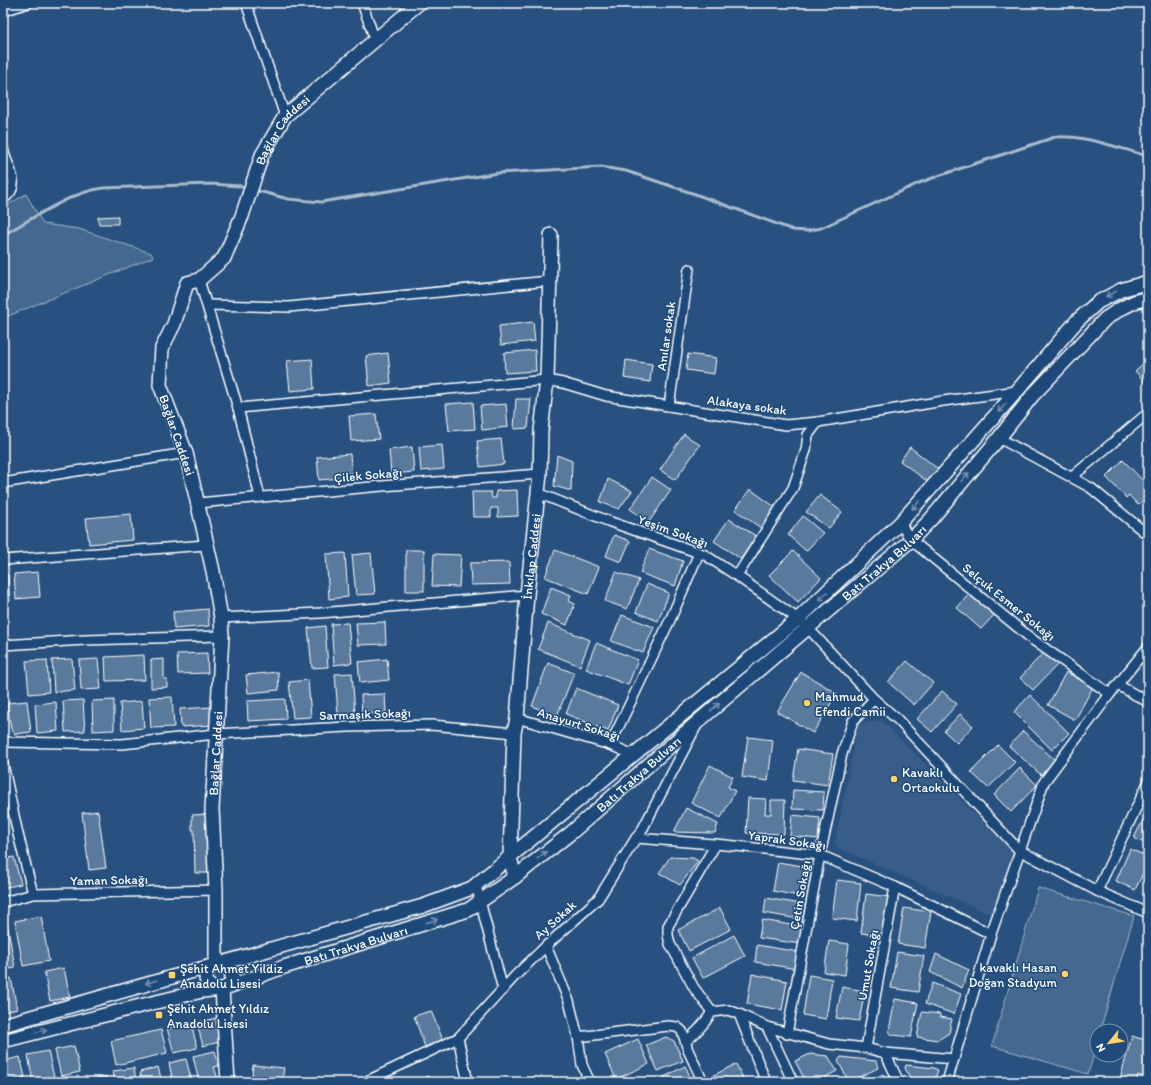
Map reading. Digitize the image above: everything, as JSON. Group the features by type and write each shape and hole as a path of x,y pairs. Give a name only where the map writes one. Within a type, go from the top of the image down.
{"main road":[{"name":"Bağlar Caddesi","path":"216,964 216,890 212,809 222,636 221,618 213,571 186,454 160,385 162,348 174,324 187,283 199,280 224,258 242,216 262,155 285,116 419,3"},
{"name":"İnkılap Caddesi","path":"515,877 510,858 514,733 517,718 527,595 540,474 541,431 547,380 551,235"},
{"name":"Batı Trakya Bulvarı","path":"3,1041 202,991 222,989 284,967 468,910 515,877 572,832 701,718 803,623 900,523 1077,321 1098,302 1121,290 1148,282"},
{"name":"Batı Trakya Bulvarı","path":"3,1025 423,906 472,888 634,755 911,540 931,519 1032,396 1105,319 1124,306 1148,298"},
{"path":"216,964 228,967 232,974 231,982 226,988 222,989 213,988 207,982 207,973 212,966 216,964"},
{"path":"222,989 228,1082"}],"street":[{"path":"3,12 28,3"},
{"path":"246,3 285,116"},
{"path":"362,3 375,40"},
{"path":"3,148 13,176 14,185 7,196 3,199"},
{"name":"Anılar sokak","path":"669,406 689,269"},
{"path":"199,280 238,408 260,497"},
{"path":"207,304 289,307 549,281"},
{"name":"Alakaya sokak","path":"238,408 547,380 563,383 606,396 786,425 818,422 942,401 1017,391"},
{"path":"1072,477 1148,413"},
{"path":"737,576 793,488 806,450 808,434 818,422"},
{"path":"999,438 1091,488 1148,535"},
{"path":"3,483 186,454"},
{"name":"Çilek Sokağı","path":"198,503 540,474"},
{"name":"Yeşim Sokağı","path":"538,493 608,521 705,555 737,576 803,623 874,699 898,720 1019,850 1098,891 1148,913"},
{"name":"Selçuk Esmer Sokağı","path":"900,523 911,540 1033,640 1110,694"},
{"path":"3,560 206,545"},
{"path":"610,745 671,618 699,553"},
{"path":"221,618 320,613 527,595"},
{"path":"3,645 85,640 222,636"},
{"path":"947,1082 991,934 1019,850 1044,782 1110,694 1148,647"},
{"path":"1118,685 1148,702"},
{"name":"Çetin Sokağı","path":"787,1034 820,855 842,754 853,721 874,699"},
{"name":"Anayurt Sokağı","path":"517,718 610,745 634,755"},
{"name":"Ay Sokak","path":"365,1082 458,1038 546,946 598,899 641,832 701,718"},
{"name":"Sarmaşık Sokağı","path":"3,742 122,744 216,734 348,727 432,725 514,733"},
{"path":"3,764 5,788 18,834 32,894"},
{"path":"1098,891 1148,784"},
{"name":"Yaprak Sokağı","path":"636,838 716,844 820,855 895,887 991,934"},
{"path":"712,1012 694,988 670,944 668,926 716,844"},
{"path":"476,885 503,990"},
{"name":"Umut Sokağı","path":"866,1048 895,887"},
{"name":"Yaman Sokağı","path":"3,902 32,894 216,890"},
{"path":"546,946 569,1001 578,1037 582,1065 590,1082"},
{"path":"686,1041 702,1027 712,1012 728,1010 787,1034 829,1044 866,1048 885,1053 954,1059"},
{"path":"739,1014 766,1082"},
{"path":"578,1037 668,1026 677,1027 682,1031 703,1082"},
{"path":"767,1027 793,1082"},
{"path":"458,1038 468,1082"},
{"path":"885,1053 899,1082"}],"shaded area":[{"path":"26,194 43,224 79,229 151,253 153,257 3,318 3,208"},
{"name":"Kavaklı Ortaokulu","path":"882,721 1016,855 999,918 838,848 835,843 858,723"},
{"name":"kavaklı Hasan Doğan Stadyum","path":"1038,888 1134,916 1102,1023 1089,1023 1089,1063 1091,1063 1088,1074 992,1046"}],"building":[{"path":"118,216 118,224 99,224 98,217"},
{"path":"533,322 535,341 501,345 499,326"},
{"path":"535,350 536,371 505,373 504,353"},
{"path":"388,353 391,383 369,386 366,356"},
{"path":"688,354 716,358 714,374 686,370"},
{"path":"312,359 314,389 290,391 287,361"},
{"path":"1148,359 1148,385 1135,371"},
{"path":"626,360 652,364 650,382 624,378"},
{"path":"516,399 531,399 528,428 514,429"},
{"path":"473,402 475,429 449,431 446,404"},
{"path":"506,404 508,427 482,430 480,406"},
{"path":"376,414 379,439 351,441 349,416"},
{"path":"684,434 700,445 675,480 660,470"},
{"path":"501,439 504,464 480,467 477,441"},
{"path":"442,445 444,469 421,471 419,447"},
{"path":"412,447 414,472 391,474 389,450"},
{"path":"910,447 938,469 928,482 900,461"},
{"path":"350,454 352,477 319,480 317,457"},
{"path":"557,455 572,461 571,491 554,486"},
{"path":"1123,460 1148,486 1148,496 1138,505 1129,495 1126,498 1106,477"},
{"path":"652,477 671,490 649,522 630,509"},
{"path":"608,479 632,491 619,509 600,502"},
{"path":"750,489 775,507 761,528 735,510"},
{"path":"517,490 518,516 498,517 498,508 491,508 491,517 473,517 472,492 491,492 492,498 496,498 496,491"},
{"path":"820,495 842,512 829,528 806,512"},
{"path":"131,514 133,540 89,544 86,518"},
{"path":"803,516 823,533 806,551 788,535"},
{"path":"729,519 756,536 741,559 714,541"},
{"path":"614,535 630,541 621,562 606,556"},
{"path":"649,549 683,561 675,586 640,573"},
{"path":"406,550 424,550 424,591 406,591"},
{"path":"555,550 599,567 588,594 545,577"},
{"path":"793,551 821,578 798,602 769,575"},
{"path":"345,553 348,597 329,599 326,554"},
{"path":"371,553 375,594 356,595 352,555"},
{"path":"434,554 461,555 459,587 432,586"},
{"path":"509,562 510,584 471,585 470,563"},
{"path":"38,572 40,597 16,599 14,574"},
{"path":"616,572 639,580 627,609 605,601"},
{"path":"3,575 8,575 10,601 3,602"},
{"path":"647,584 669,593 658,621 636,612"},
{"path":"551,587 571,595 569,601 575,604 567,625 541,614"},
{"path":"970,593 995,614 981,629 957,608"},
{"path":"208,609 209,626 174,629 173,612"},
{"path":"622,615 654,627 643,653 611,641"},
{"path":"385,622 386,644 358,645 356,623"},
{"path":"348,623 352,663 334,665 331,624"},
{"path":"548,623 590,640 580,666 538,649"},
{"path":"325,626 328,667 312,668 308,628"},
{"path":"596,643 638,660 628,685 586,669"},
{"path":"1045,651 1059,663 1033,690 1020,678"},
{"path":"207,653 208,673 178,674 177,654"},
{"path":"144,655 145,680 106,681 105,657"},
{"path":"72,659 75,690 54,692 52,660"},
{"path":"98,659 101,689 81,690 79,660"},
{"path":"164,659 164,679 167,679 167,687 151,688 151,660"},
{"path":"387,659 389,680 360,683 358,662"},
{"path":"47,660 49,692 29,694 26,661"},
{"path":"907,661 933,683 914,705 888,682"},
{"path":"548,663 574,673 557,716 532,706"},
{"path":"278,672 279,690 248,693 246,675"},
{"name":"Mahmud Efendi Camii","path":"801,672 837,693 813,733 777,712"},
{"path":"1066,672 1093,687 1075,720 1048,705"},
{"path":"352,673 355,714 338,715 335,674"},
{"path":"308,680 311,717 293,718 289,682"},
{"path":"576,688 618,705 608,731 566,714"},
{"path":"942,691 957,704 932,732 917,719"},
{"path":"385,694 386,713 362,714 361,695"},
{"path":"1030,695 1069,733 1052,750 1014,712"},
{"path":"172,697 174,727 151,728 149,698"},
{"path":"285,699 286,719 248,721 247,701"},
{"path":"83,700 85,731 65,732 63,701"},
{"path":"114,700 114,730 93,731 92,701"},
{"path":"27,701 31,732 15,734 11,729 7,703"},
{"path":"142,701 144,728 122,730 120,703"},
{"path":"56,702 58,731 37,733 35,704"},
{"path":"212,707 213,725 181,727 180,709"},
{"path":"960,714 973,726 957,743 944,731"},
{"path":"1023,731 1055,760 1041,775 1009,746"},
{"path":"748,737 773,740 768,781 742,777"},
{"path":"998,745 1015,762 988,788 971,772"},
{"path":"798,749 833,754 828,785 793,780"},
{"path":"710,765 733,777 728,787 735,791 721,818 691,803"},
{"path":"1020,768 1037,785 1011,812 994,795"},
{"path":"793,790 824,792 823,810 792,809"},
{"path":"748,798 766,799 765,814 771,814 771,800 785,800 784,834 746,833"},
{"path":"686,808 718,824 715,833 674,832"},
{"path":"1148,810 1148,845 1134,838"},
{"path":"98,811 106,868 89,870 82,813"},
{"path":"209,814 211,873 195,873 194,830 192,830 192,815"},
{"path":"792,815 820,818 818,839 790,836"},
{"path":"1130,849 1148,857 1148,863 1135,890 1116,881"},
{"path":"14,857 21,884 3,888 3,859"},
{"path":"670,857 693,858 698,861 680,885 659,873"},
{"path":"778,862 814,868 809,898 773,891"},
{"path":"837,880 861,883 857,921 832,918"},
{"path":"866,894 890,897 885,936 861,933"},
{"path":"766,898 807,905 804,920 764,913"},
{"path":"720,908 731,929 689,951 678,930"},
{"path":"904,908 931,912 925,948 898,944"},
{"path":"41,916 49,961 23,966 15,921"},
{"path":"762,920 803,927 801,944 759,938"},
{"path":"3,923 7,923 15,968 3,970"},
{"path":"734,935 745,956 703,978 692,958"},
{"path":"829,941 849,944 845,975 824,972"},
{"path":"757,945 799,952 797,969 755,962"},
{"path":"897,952 924,956 918,992 891,988"},
{"path":"936,954 969,970 962,988 930,972"},
{"path":"64,968 70,997 50,1001 44,972"},
{"path":"752,974 787,981 782,1010 747,1004"},
{"path":"809,975 832,979 826,1019 803,1015"},
{"path":"11,978 17,1009 3,1012 3,980"},
{"path":"932,983 961,994 954,1014 925,1004"},
{"path":"842,987 865,991 859,1021 836,1018"},
{"path":"895,999 918,1003 911,1037 892,1035 889,1031"},
{"path":"431,1011 443,1040 425,1047 414,1016"},
{"path":"922,1012 940,1014 940,1017 952,1019 949,1033 938,1040 917,1037"},
{"path":"216,1018 223,1041 203,1046 197,1023"},
{"path":"191,1022 197,1048 174,1053 167,1028"},
{"path":"161,1030 167,1053 116,1065 111,1041"},
{"path":"1132,1036 1148,1041 1148,1079 1138,1075 1136,1082 1119,1082 1124,1063 1129,1063 1129,1047"},
{"path":"666,1037 674,1041 683,1061 658,1071 646,1045"},
{"path":"638,1039 649,1064 616,1079 605,1054"},
{"path":"74,1046 80,1072 61,1076 55,1050"},
{"path":"48,1051 54,1077 33,1082 28,1055"},
{"path":"215,1051 219,1066 214,1067 218,1079 207,1082 199,1082 193,1056"},
{"path":"810,1054 828,1056 837,1071 816,1082 806,1082 795,1061"},
{"path":"20,1057 25,1077 3,1082 3,1061"},
{"path":"841,1057 876,1061 878,1068 849,1082 838,1061"},
{"path":"186,1059 192,1082 173,1082 169,1063"},
{"path":"736,1064 745,1082 718,1082 714,1075"},
{"path":"253,1065 284,1068 282,1080 280,1079 280,1082 253,1082"},
{"path":"906,1065 934,1068 938,1070 934,1082 912,1082 905,1068"},
{"path":"685,1066 693,1082 666,1082 664,1077"},
{"path":"158,1067 162,1082 142,1082 140,1072"},
{"path":"134,1068 136,1082 115,1082 113,1071"},
{"path":"883,1074 887,1082 868,1082"},
{"path":"106,1076 107,1082 85,1081"},
{"path":"428,1076 430,1082 415,1082"}],"waterway":[{"path":"255,190 288,199 321,202 498,173 601,167 626,171 695,194 793,230 807,231 821,228 919,183 1055,137 1090,140 1148,156"},
{"path":"3,235 64,201 77,195 103,188 211,184 240,186 247,188"}],"place":[{"name":"Mahmud Efendi Camii","path":"807,703"},
{"name":"Kavaklı Ortaokulu","path":"894,779"},
{"name":"kavaklı Hasan Doğan Stadyum","path":"1065,974"},
{"name":"Şehit Ahmet Yildiz Anadolu Lisesi","path":"172,975"},
{"name":"Şehit Ahmet Yıldız Anadolu Lisesi","path":"159,1015"}]}
